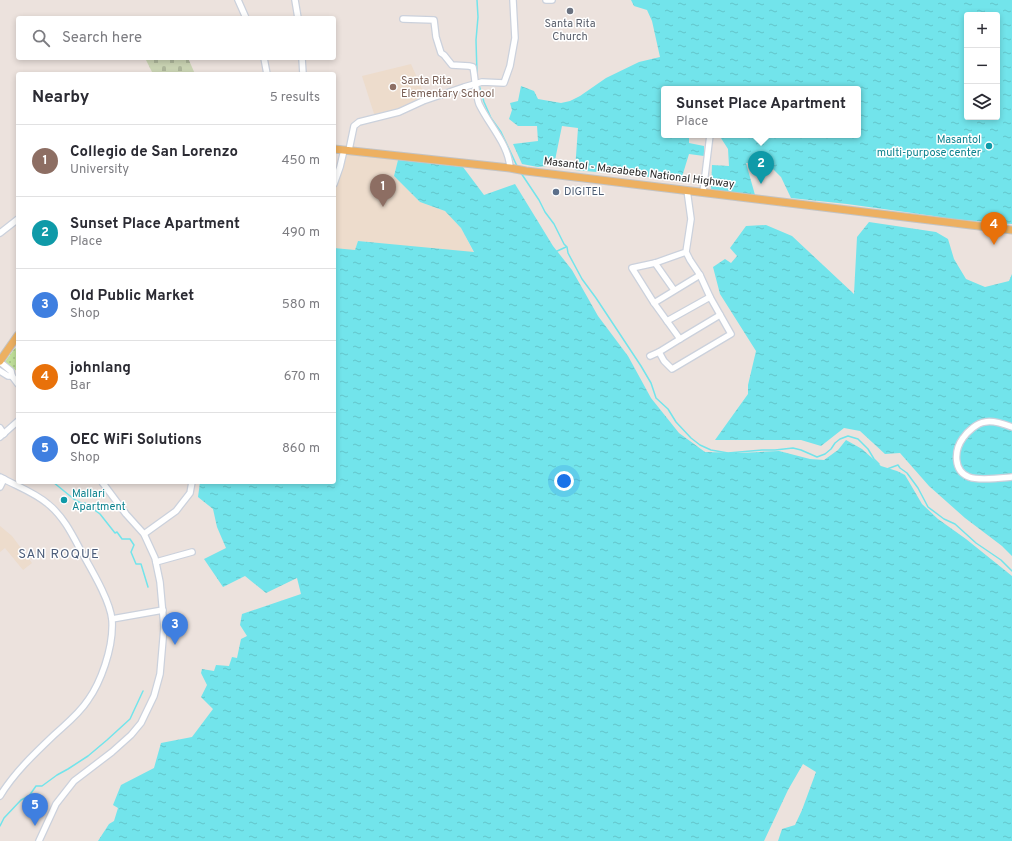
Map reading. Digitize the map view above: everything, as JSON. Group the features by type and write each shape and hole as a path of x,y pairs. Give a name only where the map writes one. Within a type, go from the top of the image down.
{"main road":[{"name":"Masantol - Macabebe National Highway","path":"336,149 512,168 526,171 1012,230"},
{"path":"0,361 16,338"}],"street":[{"path":"238,0 245,16"},
{"path":"295,0 298,16"},
{"path":"336,178 354,126 359,122 398,112 423,101 479,83 504,83 510,66 516,38 513,0"},
{"path":"546,0 552,0"},
{"path":"403,19 434,20 436,38 441,53 452,65 473,67 479,83 478,102 506,150 512,168"},
{"path":"264,60 267,72"},
{"path":"302,60 303,72"},
{"path":"703,192 710,138"},
{"path":"659,352 664,361 672,369 731,334 710,297 700,275 686,252 691,219 687,190"},
{"path":"0,223 2,232 16,221"},
{"path":"680,339 654,303 632,268 655,263 686,252"},
{"path":"655,263 674,290"},
{"path":"654,303 700,275"},
{"path":"667,321 710,297"},
{"path":"650,356 720,315"},
{"path":"0,361 11,371 12,376 16,381"},
{"path":"0,372 8,376 12,376"},
{"path":"1012,427 992,421 978,425 963,437 956,454 956,461 961,472 970,477 1012,477"},
{"path":"0,428 2,435 16,423"},
{"path":"0,487 2,478 47,503 61,516 78,544 98,583 112,619 112,634 109,651 96,687 88,701 18,772 0,796"},
{"path":"39,841 56,804 74,781 112,752 131,735 141,723 154,696 160,674 164,627 160,582 155,558 144,534 126,514 104,484"},
{"path":"144,534 176,512 190,493 192,484"},
{"path":"156,562 192,552"},
{"path":"112,619 163,610"}],"shaded area":[{"name":"Santa Rita Elementary School","path":"411,64 426,98 401,111 375,117 362,76"},
{"path":"345,154 377,155 398,160 394,176 420,202 445,211 461,228 474,253 358,241 355,251 336,248 336,183"},
{"path":"0,526 12,536 32,563 23,570 5,548 0,552"}],"green space":[{"path":"146,60 189,60 194,72 152,72"},
{"path":"15,348 16,349 16,370 5,362"}],"water":[{"path":"631,0 1012,0 1012,224 952,219 847,204 791,198 781,177 768,164 746,163 755,195 711,191 712,165 729,166 728,149 721,138 861,138 861,86 661,86 661,138 689,138 689,143 704,146 704,156 689,154 681,180 575,170 578,128 562,126 554,165 538,167 522,164 513,144 538,141 537,126 518,126 509,119 512,110 510,103 518,101 521,86 534,91 538,99 561,103 570,101 580,96 606,78 639,62 660,57 652,21 647,10 634,6"},
{"path":"398,160 463,167 484,195 515,184 553,246 572,270 598,316 628,356 651,398 679,433 705,452 740,453 779,451 810,459 824,460 838,450 846,440 862,449 881,466 905,475 922,504 938,519 966,539 1012,576 1012,841 778,841 782,829 795,825 816,772 803,764 788,790 764,841 98,841 109,824 114,821 118,808 113,805 121,785 154,768 161,743 192,737 213,709 201,697 207,685 201,673 202,669 214,671 216,665 229,666 232,657 237,658 241,639 247,636 240,625 242,614 301,594 297,578 266,593 245,576 223,587 204,559 226,548 217,527 213,509 198,497 200,484 336,484 336,248 355,250 358,241 474,252 461,228 445,211 420,202 394,176"},
{"path":"869,222 936,232 948,239 954,259 966,279 985,287 1009,281 1012,274 1012,556 1002,546 965,518 929,486 900,453 885,454 860,431 844,428 821,446 801,440 715,440 748,394 748,385 756,351 720,294 713,267 725,259 731,263 737,256 730,248 746,226 766,225 792,236 854,294 857,237"}],"waterway":[{"path":"477,0 477,74"},
{"path":"479,85 491,118 501,132 517,166"},
{"path":"521,173 554,224 582,279 641,366 651,383 656,398 668,409 676,422 691,438 700,445 711,450 728,453 793,448 817,457 825,454 840,439 848,436 858,439 868,449 879,464"},
{"path":"555,252 566,247"},
{"path":"887,469 898,465 907,473 918,488 928,507 944,519 955,524 976,543 1001,560 1012,571"},
{"path":"55,484 75,500 83,504 85,503 100,514 115,533 117,532 122,539 130,539 134,545 131,552 136,564 141,564 148,587"},
{"path":"0,826 4,818 21,800 29,796 36,786 42,786 88,756 130,719 143,691"}],"place":[{"name":"Santa Rita Church","path":"570,11"},
{"name":"Santa Rita Elementary School","path":"393,87"},
{"name":"Masantol multi-purpose center","path":"989,146"},
{"name":"Sunset Place Apartment","path":"761,184"},
{"name":"DIGITEL","path":"556,192"},
{"name":"Collegio de San Lorenzo","path":"383,207"},
{"name":"johnlang","path":"994,245"},
{"name":"Mallari Apartment","path":"64,500"},
{"name":"Old Public Market","path":"175,645"},
{"name":"OEC WiFi Solutions","path":"35,826"}],"district":[{"name":"SAN ROQUE","path":"59,555"}]}
